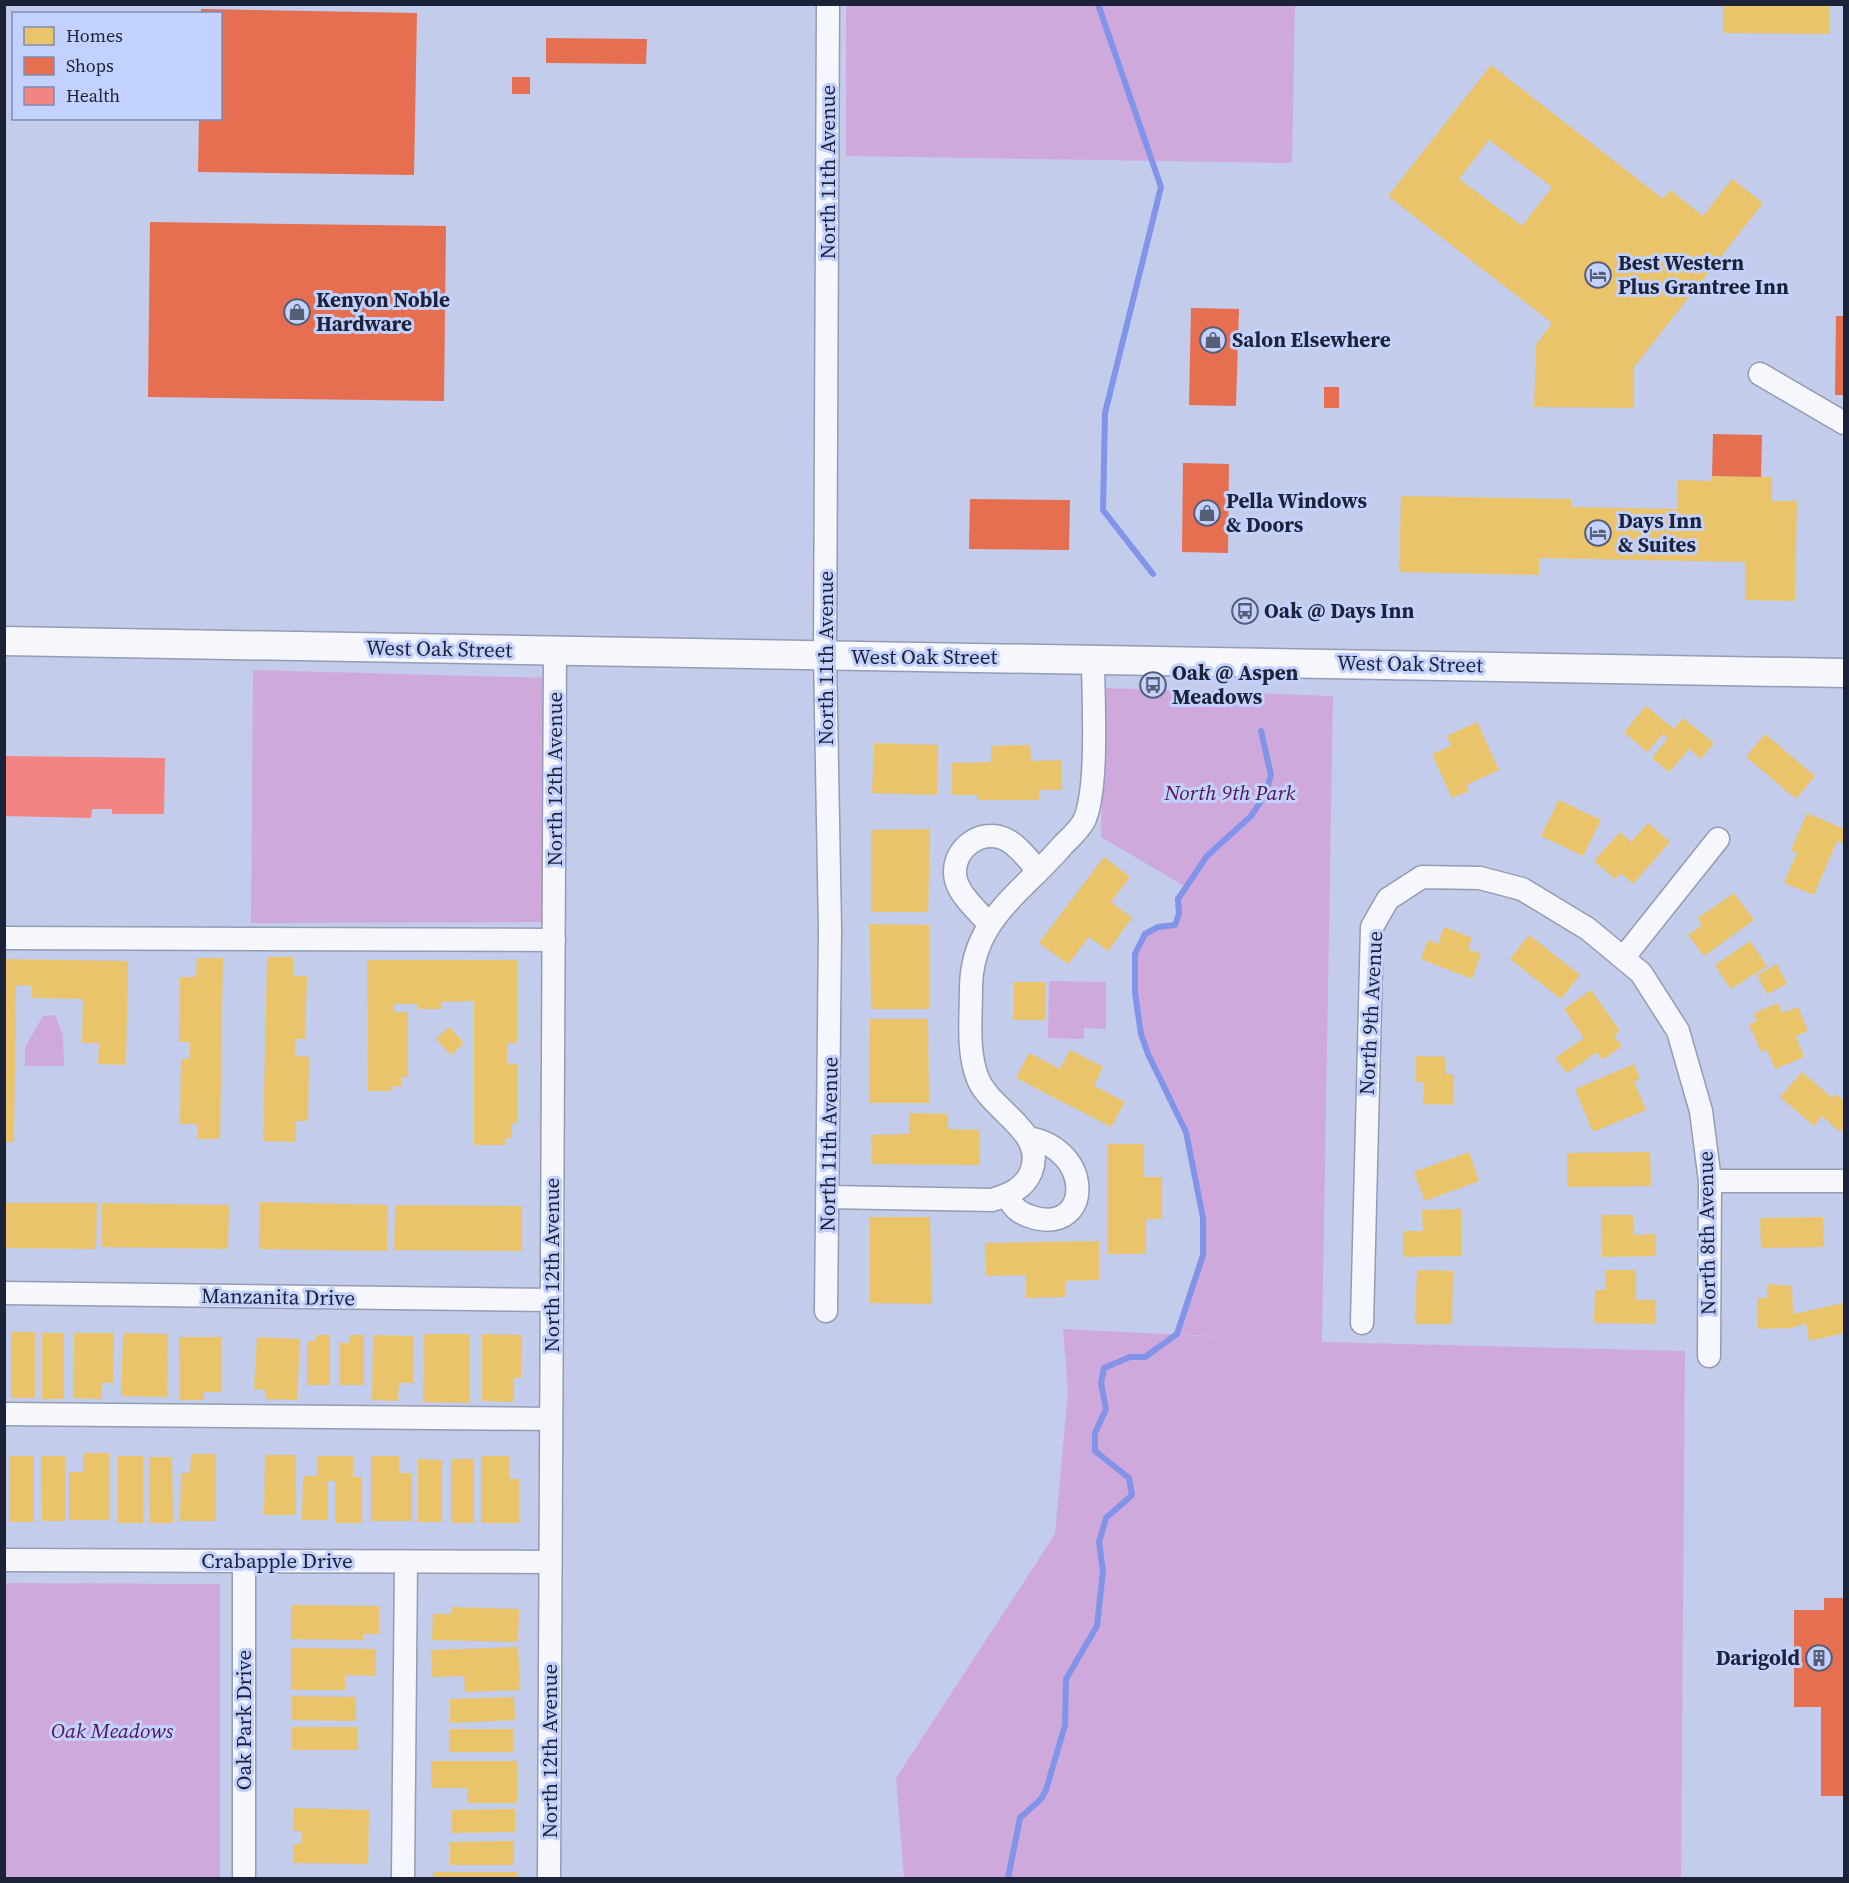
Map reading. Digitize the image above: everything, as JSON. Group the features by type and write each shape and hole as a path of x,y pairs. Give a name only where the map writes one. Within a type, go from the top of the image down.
{"main road":[{"name":"West Oak Street","path":"4,641 825,656 1093,658 1845,673"}],"street":[{"name":"North 11th Avenue","path":"826,1311 829,1197 830,930 825,656 828,4"},
{"path":"1760,374 1845,423"},
{"name":"North 12th Avenue","path":"549,1878 555,651"},
{"path":"829,1197 992,1200 1007,1196 1020,1188 1034,1165 1034,1151 1029,1138 987,1095 979,1082 972,1060 971,966 988,924 1083,822 1091,796 1093,658"},
{"path":"988,924 960,890 956,879 954,868 963,848 982,836 1005,839 1014,845 1038,871"},
{"path":"1624,957 1718,839"},
{"name":"North 9th Avenue","path":"1362,1323 1372,927 1388,899 1422,877 1480,878 1522,889 1588,929 1624,957"},
{"path":"4,938 554,940"},
{"name":"North 8th Avenue","path":"1624,957 1641,973 1678,1031 1701,1111 1710,1181 1709,1356"},
{"path":"1007,1196 1013,1208 1022,1214 1038,1219 1060,1216 1075,1201 1078,1180 1064,1155 1043,1141 1029,1138"},
{"path":"1710,1181 1845,1181"},
{"name":"Manzanita Drive","path":"4,1293 552,1300"},
{"path":"4,1414 551,1419"},
{"name":"Crabapple Drive","path":"4,1560 550,1562"},
{"name":"Oak Park Drive","path":"244,1561 244,1878"},
{"path":"403,1878 406,1562"}],"green space":[{"path":"846,5 1295,5 1292,163 846,156"},
{"path":"253,670 550,678 550,922 251,923"},
{"name":"North 9th Park","path":"1104,688 1333,696 1322,1342 1685,1351 1681,1878 904,1878 896,1778 1055,1534 1068,1392 1063,1329 1224,1337 1177,1334 1203,1255 1203,1218 1186,1132 1148,1054 1141,1034 1135,993 1135,954 1145,934 1158,927 1175,925 1186,887 1101,837"},
{"path":"1049,981 1106,982 1106,1029 1084,1028 1084,1039 1048,1038"},
{"path":"55,1015 63,1035 64,1066 25,1066 25,1047 43,1016"},
{"name":"Oak Meadows","path":"5,1583 220,1584 220,1878 5,1878"}],"building: Homes":[{"path":"1723,4 1829,4 1829,34 1723,33"},
{"name":"Best Western Plus Grantree Inn","path":"1491,65 1663,199 1670,190 1703,216 1732,179 1763,203 1634,367 1634,408 1534,407 1536,345 1552,323 1388,196","holes":["1489,140 1552,187 1522,226 1459,179"]},
{"name":"Days Inn & Suites","path":"1712,476 1772,477 1772,501 1797,501 1795,601 1745,600 1745,562 1539,558 1539,575 1399,572 1401,496 1571,499 1571,507 1677,509 1678,480 1712,481"},
{"path":"1646,706 1674,729 1683,718 1714,743 1701,759 1689,749 1669,772 1652,758 1668,738 1663,734 1647,752 1624,732"},
{"path":"1477,722 1499,770 1466,785 1469,791 1452,798 1432,754 1451,746 1447,736"},
{"path":"1765,734 1815,776 1796,799 1746,757"},
{"path":"874,743 938,745 937,795 872,793"},
{"path":"1030,745 1031,761 1062,760 1062,790 1039,790 1039,800 977,800 977,795 952,795 952,763 991,762 991,746"},
{"path":"1559,800 1601,820 1583,856 1541,836"},
{"path":"1807,813 1844,829 1844,844 1837,841 1814,895 1784,883 1797,853 1791,850"},
{"path":"1648,823 1670,842 1633,884 1621,873 1615,879 1594,861 1620,832 1631,842"},
{"path":"930,829 928,912 871,912 871,830"},
{"path":"1104,857 1130,877 1111,902 1132,918 1108,951 1089,937 1068,964 1039,943"},
{"path":"1734,893 1754,920 1704,956 1688,935 1702,925 1698,918"},
{"path":"870,924 929,925 929,1009 871,1009"},
{"path":"1444,927 1472,938 1468,949 1481,954 1472,979 1421,959 1428,940 1438,944"},
{"path":"1529,935 1580,975 1561,999 1510,959"},
{"path":"1750,941 1767,966 1731,989 1715,965"},
{"path":"267,957 293,957 293,976 307,976 305,1039 296,1039 295,1056 309,1057 308,1121 296,1121 296,1142 263,1141"},
{"path":"197,958 223,958 220,1139 198,1139 198,1124 180,1124 181,1059 190,1059 190,1042 179,1042 180,977 196,977"},
{"path":"4,959 128,961 126,1065 98,1064 99,1043 82,1043 83,999 31,998 32,986 16,985 14,1142 4,1142"},
{"path":"367,960 517,960 517,1043 507,1043 507,1064 518,1064 518,1123 512,1123 512,1138 505,1138 505,1145 474,1145 474,1001 441,1002 441,1009 418,1009 418,1004 394,1004 394,1012 408,1012 408,1077 401,1077 401,1087 391,1086 391,1091 368,1091"},
{"path":"1777,964 1787,984 1767,994 1757,975"},
{"path":"1014,982 1046,982 1046,1020 1014,1020"},
{"path":"1591,990 1620,1031 1614,1036 1622,1046 1602,1060 1597,1052 1567,1073 1555,1058 1584,1038 1564,1009"},
{"path":"1778,1003 1782,1013 1798,1007 1808,1031 1796,1036 1804,1057 1775,1069 1767,1050 1761,1052 1749,1024 1757,1021 1754,1013"},
{"path":"870,1019 928,1019 929,1103 869,1103"},
{"path":"449,1027 464,1043 451,1055 436,1039"},
{"path":"1070,1050 1103,1067 1094,1086 1125,1102 1111,1127 1016,1078 1029,1053 1060,1069"},
{"path":"1416,1056 1446,1057 1446,1074 1454,1075 1453,1105 1423,1104 1424,1082 1416,1082"},
{"path":"1634,1064 1640,1079 1634,1081 1646,1110 1593,1132 1575,1089"},
{"path":"1802,1072 1832,1098 1836,1094 1844,1101 1844,1127 1840,1132 1822,1116 1814,1126 1780,1097"},
{"path":"910,1113 948,1114 948,1129 979,1130 980,1165 872,1164 871,1135 909,1134"},
{"path":"1108,1144 1144,1144 1144,1177 1162,1177 1162,1219 1146,1219 1146,1254 1108,1254"},
{"path":"1469,1152 1479,1181 1425,1201 1414,1172"},
{"path":"1650,1152 1651,1186 1567,1187 1567,1153"},
{"path":"260,1202 388,1205 387,1251 259,1249"},
{"path":"4,1203 97,1203 96,1249 4,1248"},
{"path":"102,1203 229,1205 228,1249 102,1247"},
{"path":"395,1205 522,1206 522,1251 394,1250"},
{"path":"1461,1209 1462,1256 1403,1257 1403,1231 1423,1231 1422,1210"},
{"path":"1601,1215 1633,1215 1634,1235 1655,1234 1656,1256 1602,1257"},
{"path":"870,1217 930,1217 932,1304 870,1303"},
{"path":"1823,1217 1824,1247 1761,1248 1760,1218"},
{"path":"1099,1241 1099,1280 1065,1281 1065,1297 1026,1298 1026,1275 986,1276 985,1243"},
{"path":"1417,1270 1453,1271 1452,1324 1415,1324"},
{"path":"1605,1270 1636,1270 1636,1300 1656,1300 1655,1324 1594,1323 1595,1290 1605,1290"},
{"path":"1767,1284 1792,1286 1793,1314 1844,1303 1844,1333 1809,1341 1806,1323 1792,1328 1758,1329 1757,1298 1767,1298"},
{"path":"11,1332 35,1332 35,1398 11,1398"},
{"path":"42,1333 64,1333 64,1399 42,1399"},
{"path":"74,1333 114,1333 113,1383 102,1383 102,1399 73,1398"},
{"path":"123,1333 168,1334 167,1397 121,1396"},
{"path":"424,1334 470,1334 470,1403 423,1402"},
{"path":"482,1334 522,1335 521,1378 514,1378 514,1402 482,1401"},
{"path":"316,1335 330,1335 330,1385 307,1385 307,1341 316,1341"},
{"path":"349,1335 364,1335 364,1385 340,1385 340,1343 349,1343"},
{"path":"373,1335 414,1336 413,1383 399,1383 398,1401 372,1400"},
{"path":"179,1337 222,1337 222,1392 204,1392 204,1400 180,1400"},
{"path":"257,1337 300,1339 297,1400 265,1399 265,1390 254,1389"},
{"path":"83,1453 109,1453 109,1520 69,1520 69,1472 83,1472"},
{"path":"191,1454 216,1454 216,1521 180,1521 181,1473 190,1473"},
{"path":"265,1455 296,1455 296,1515 264,1515"},
{"path":"9,1456 34,1456 34,1522 9,1522"},
{"path":"41,1456 65,1456 65,1521 42,1521"},
{"path":"118,1456 143,1456 143,1523 118,1523"},
{"path":"317,1456 353,1456 353,1477 362,1477 362,1523 335,1523 335,1481 328,1481 328,1520 302,1520 303,1476 317,1476"},
{"path":"371,1456 399,1456 399,1473 412,1473 412,1521 371,1521"},
{"path":"481,1456 509,1456 509,1479 519,1479 519,1523 481,1523"},
{"path":"149,1457 172,1457 173,1523 150,1523"},
{"path":"418,1459 442,1460 442,1522 418,1522"},
{"path":"451,1459 474,1459 474,1523 451,1523"},
{"path":"291,1605 379,1606 379,1634 363,1634 363,1640 291,1639"},
{"path":"452,1607 519,1609 518,1642 432,1640 433,1614 451,1614"},
{"path":"518,1647 520,1690 465,1692 464,1676 432,1677 431,1650"},
{"path":"291,1648 376,1649 376,1676 345,1675 345,1690 291,1690"},
{"path":"292,1696 356,1697 356,1721 292,1720"},
{"path":"514,1697 515,1720 450,1723 450,1699"},
{"path":"292,1727 358,1727 358,1750 292,1750"},
{"path":"449,1729 513,1729 513,1752 449,1752"},
{"path":"431,1761 517,1761 517,1803 467,1803 467,1788 431,1788"},
{"path":"294,1808 369,1810 368,1864 293,1863 294,1844 302,1844 302,1831 293,1831"},
{"path":"515,1809 515,1832 452,1833 452,1810"},
{"path":"514,1841 514,1865 450,1865 450,1842"},
{"path":"433,1872 517,1872 517,1878 433,1878"}],"building: Shops":[{"path":"201,9 417,13 414,175 198,172 199,120 222,120 222,12 201,12"},
{"path":"546,38 647,39 646,64 546,63"},
{"path":"512,77 530,77 530,94 512,94"},
{"name":"Kenyon Noble Hardware","path":"150,222 446,226 444,401 148,397"},
{"path":"1191,308 1239,309 1236,406 1189,405"},
{"path":"1836,316 1844,316 1844,395 1835,395"},
{"path":"1324,387 1339,387 1339,408 1324,408"},
{"path":"1713,434 1762,435 1761,477 1712,476"},
{"path":"1183,463 1229,464 1228,553 1182,552"},
{"path":"970,499 1070,500 1069,550 969,549"},
{"name":"Darigold","path":"1824,1598 1844,1598 1844,1796 1821,1796 1821,1707 1794,1707 1794,1610 1824,1610"}],"building: Health":[{"path":"4,756 165,758 164,814 112,814 112,809 92,809 91,818 4,816"}],"waterway":[{"path":"1098,4 1161,187 1105,413 1103,510 1153,574"},
{"path":"1008,1878 1020,1818 1041,1799 1046,1790 1065,1725 1066,1679 1097,1626 1103,1571 1099,1542 1106,1518 1132,1495 1129,1478 1095,1451 1095,1433 1106,1409 1101,1383 1104,1368 1130,1357 1145,1357 1177,1334 1203,1255 1203,1218 1186,1132 1148,1054 1141,1034 1135,993 1135,954 1145,934 1158,927 1175,925 1179,914 1178,899 1207,856 1251,816 1265,795 1271,775 1261,731"}],"place":[{"name":"Best Western Plus Grantree Inn","path":"1598,275"},
{"name":"Kenyon Noble Hardware","path":"297,312"},
{"name":"Salon Elsewhere","path":"1213,340"},
{"name":"Pella Windows & Doors","path":"1207,513"},
{"name":"Days Inn & Suites","path":"1598,533"},
{"name":"Oak @ Days Inn","path":"1245,611"},
{"name":"Oak @ Aspen Meadows","path":"1153,685"},
{"name":"Darigold","path":"1819,1658"}]}
